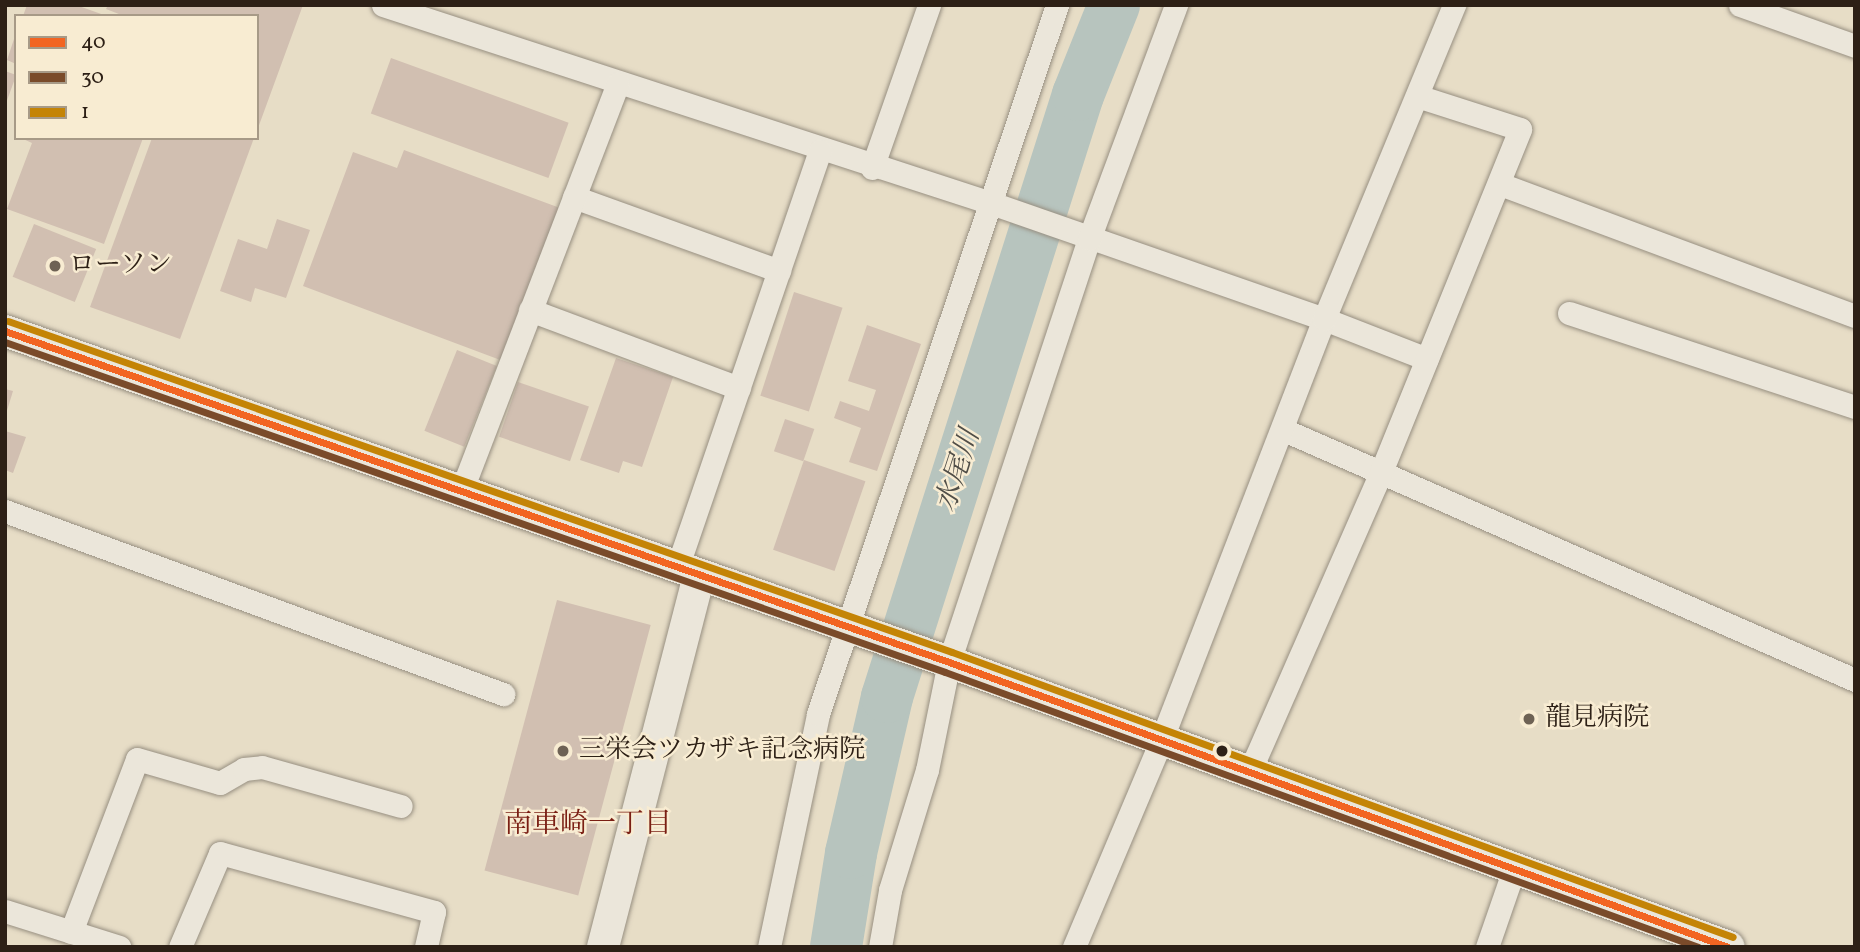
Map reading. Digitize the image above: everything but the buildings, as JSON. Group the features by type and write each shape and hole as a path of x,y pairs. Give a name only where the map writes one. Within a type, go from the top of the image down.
{"street":[{"path":"383,5 872,168 990,203 1324,319 1427,359"},
{"path":"872,168 929,5"},
{"path":"769,947 818,715 850,628 1057,5"},
{"path":"880,947 890,890 927,770 949,662 1089,239 1177,5"},
{"path":"1074,947 1161,741 1284,430 1324,319 1454,5"},
{"path":"1740,5 1855,46"},
{"path":"461,492 618,84"},
{"path":"1249,773 1381,472 1500,184 1520,129 1417,96"},
{"path":"603,947 688,571 739,388 820,151"},
{"path":"1500,184 1855,316"},
{"path":"575,197 779,271"},
{"path":"530,310 739,388"},
{"path":"1569,313 1855,407"},
{"path":"5,331 949,662 1729,947"},
{"path":"1284,430 1855,680"},
{"path":"5,511 503,694"},
{"path":"71,932 137,759 220,783 244,769 262,767 401,806"},
{"path":"180,947 220,853 434,912 426,947"},
{"path":"1487,947 1514,869"},
{"path":"5,911 119,947"}],"waterway":[{"name":"水尾川","path":"836,947 851,853 887,697 1078,95 1114,5"}],"transit line":[{"name":"1","path":"8,321 952,652 1733,937"},
{"name":"40","path":"5,331 949,662 1728,947"},
{"name":"30","path":"5,342 945,672 1698,947"}],"place":[{"name":"ローソン","path":"55,266"},
{"name":"龍見病院","path":"1529,719"},
{"name":"三栄会ツカザキ記念病院","path":"563,751"}],"district":[{"name":"南車崎一丁目","path":"588,825"}]}
